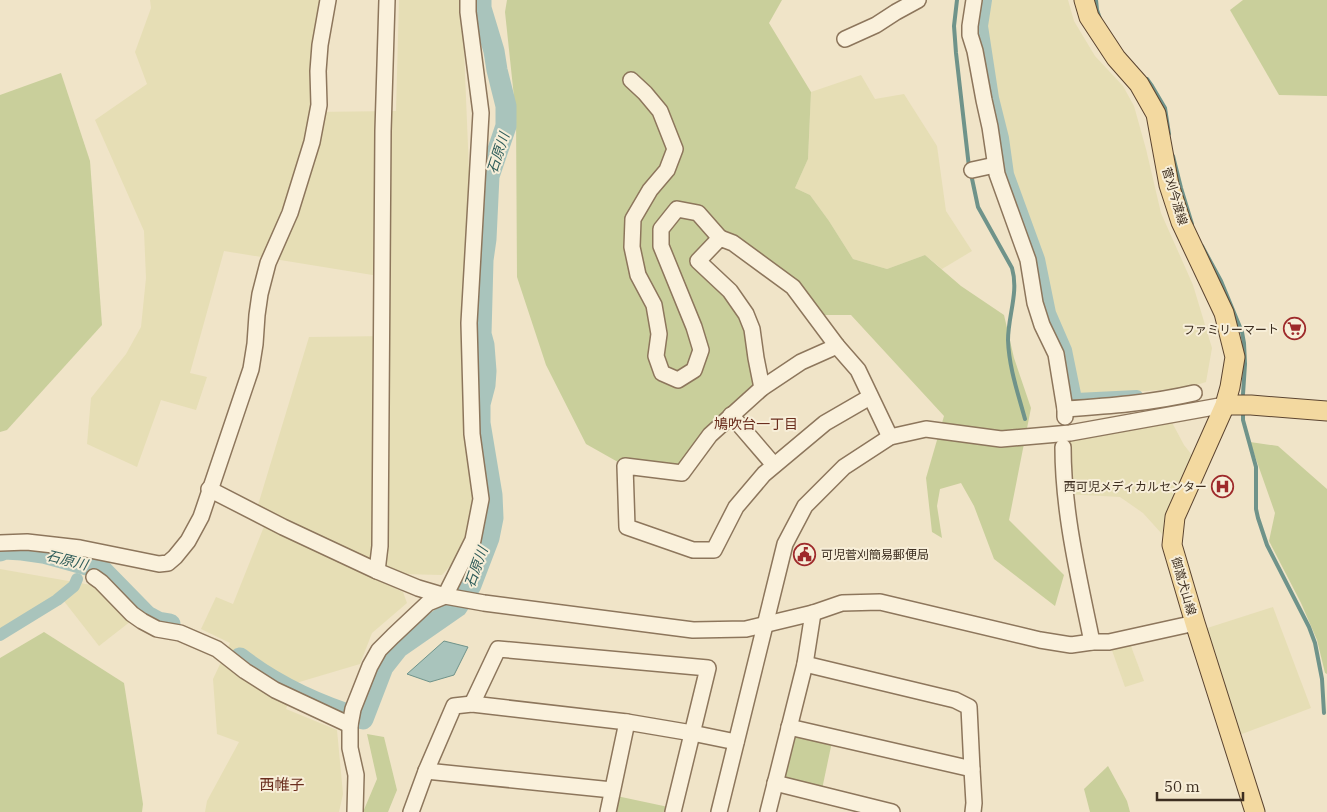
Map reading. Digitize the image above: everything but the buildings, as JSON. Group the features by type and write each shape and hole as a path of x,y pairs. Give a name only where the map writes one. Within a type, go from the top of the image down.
{"main road":[{"name":"菅刈今渡線","path":"1084,0 1089,17 1116,58 1139,84 1156,114 1169,185 1181,222 1224,313 1235,358 1225,404"},
{"path":"1225,404 1327,411"},
{"name":"御嵩犬山線","path":"1225,404 1175,518 1172,545 1255,812"}],"street":[{"path":"0,543 27,542 80,548 159,564 168,562 175,557 188,541 201,517 251,369 256,344 260,294 268,263 290,212 312,142 319,105 318,71 320,45 328,0"},
{"path":"377,571 380,546 387,0"},
{"path":"354,812 356,775 350,748 350,725 353,709 370,666 379,650 392,636 428,604 445,596 473,540 481,498 472,434 469,322 481,114 468,0"},
{"path":"845,39 876,25 918,0"},
{"path":"974,0 970,35 990,127 995,165 1028,260 1035,303 1042,325 1056,354 1065,413 1166,400 1194,393"},
{"path":"631,80 660,111 675,149 667,170 650,190 633,219 632,247 638,275 654,305 659,334 656,356 662,373 678,380 694,370 701,350 694,327 661,246 661,229 677,209 698,213 720,238 733,243 793,287 858,370 890,437"},
{"path":"972,170 995,165"},
{"path":"720,238 698,261 730,291 746,314 752,330 762,388"},
{"path":"838,346 801,362 762,388 710,435 682,473 625,466 627,527 693,550 714,550 736,507 764,474 826,423 870,397"},
{"path":"719,812 785,544 805,506 844,466 890,437 926,429 1001,439 1070,434 1225,404"},
{"path":"731,416 774,465"},
{"path":"1063,447 1063,472 1072,542 1092,642"},
{"path":"209,489 283,527 418,588 445,596 484,603 693,630 746,629 813,613 842,603 880,602 1040,640 1071,645 1109,642 1195,623"},
{"path":"94,578 101,582 132,614 142,621 157,628 180,633 216,649 275,690 350,725"},
{"path":"768,812 790,727 813,613"},
{"path":"472,704 498,649 708,668 672,812"},
{"path":"804,664 955,700 969,707 973,812"},
{"path":"411,812 426,771 454,706 472,704 627,722 736,742"},
{"path":"608,812 627,722"},
{"path":"790,727 972,768"},
{"path":"426,771 612,790"},
{"path":"775,783 892,812"}],"shaded area":[{"path":"150,0 322,0 313,112 396,111 399,0 462,0 469,171 470,295 481,499 473,540 442,575 400,574 258,505 309,337 389,336 391,278 224,251 190,373 207,377 196,410 161,400 137,467 87,444 91,398 126,354 141,327 146,278 144,231 95,120 147,84 135,52 151,8"},
{"path":"990,0 1068,0 1074,21 1095,56 1123,86 1134,106 1161,213 1193,285 1212,348 1206,382 1187,388 1078,396 1068,349 1054,314 1042,258 1010,173 985,26"},
{"path":"861,75 875,99 904,94 937,146 946,211 972,251 942,269 925,255 887,269 853,259 810,195 795,188 808,159 811,92"},
{"path":"1168,415 1184,445 1199,464 1172,545 1143,513 1120,497 1066,494 1064,434"},
{"path":"265,524 326,556 403,592 407,603 372,633 360,664 296,683 286,709 337,730 343,794 339,812 205,812 207,801 239,742 217,734 213,679 230,643 201,629 216,597 233,604"},
{"path":"0,569 97,586 131,621 99,646 60,596 0,633"},
{"path":"1273,607 1311,708 1231,738 1198,631"},
{"path":"1128,638 1144,681 1125,687 1109,642"}],"green space":[{"path":"507,0 782,0 769,23 811,92 808,159 795,188 810,195 853,259 887,269 925,255 961,286 1004,315 1014,358 1031,408 1009,520 1064,575 1055,606 994,559 974,506 961,483 940,489 937,506 942,538 932,532 926,478 944,416 851,315 819,315 719,237 698,261 746,314 762,388 682,473 625,466 586,444 546,365 517,277 516,116 505,12"},
{"path":"1243,0 1327,0 1327,96 1279,95 1230,10"},
{"path":"61,73 90,161 102,325 7,430 0,432 0,95"},
{"path":"1250,442 1278,446 1327,489 1327,674 1325,673 1317,640 1301,603 1269,541 1275,513"},
{"path":"44,632 124,683 143,804 142,812 0,812 0,658"},
{"path":"789,727 833,737 821,794 775,783"},
{"path":"367,734 384,737 397,790 388,812 363,812 377,779"},
{"path":"1108,766 1127,801 1130,812 1090,812 1084,789"},
{"path":"612,795 673,808 673,812 608,812"}],"water":[{"path":"444,641 468,647 454,675 430,682 407,674"}],"waterway":[{"name":"石原川","path":"240,658 268,678 299,694 363,719 383,667 398,648 457,607 471,585 489,538 493,518 492,495 480,423 480,404 485,385 486,371 481,334 483,260 489,176 506,126 506,106 494,51 481,8 481,0"},
{"path":"957,0 954,26 969,167"},
{"path":"986,0 982,26 993,98 1003,138 1008,174 1039,259 1050,313 1066,350 1076,399 1137,396"},
{"path":"1096,0 1100,19"},
{"path":"1147,79 1165,108 1169,134"},
{"path":"1173,156 1192,224"},
{"path":"971,174 978,207 1012,268 1014,277 1014,295 1008,340 1014,380 1025,419"},
{"path":"1202,246 1221,281 1242,332 1245,364 1243,394"},
{"path":"1243,415 1256,467 1256,509 1258,518 1267,545 1309,627 1315,643 1322,679 1324,713"},
{"name":"石原川","path":"0,551 5,549 43,553 101,569 147,616 158,622 170,624"},
{"path":"0,635 57,600 74,586 77,579"}],"place":[{"name":"ファミリーマート","path":"1295,329"},
{"name":"西可児メディカルセンター","path":"1223,486"},
{"name":"可児菅刈簡易郵便局","path":"805,554"}],"district":[{"name":"鳩吹台一丁目","path":"756,424"},
{"name":"西帷子","path":"282,784"}]}
